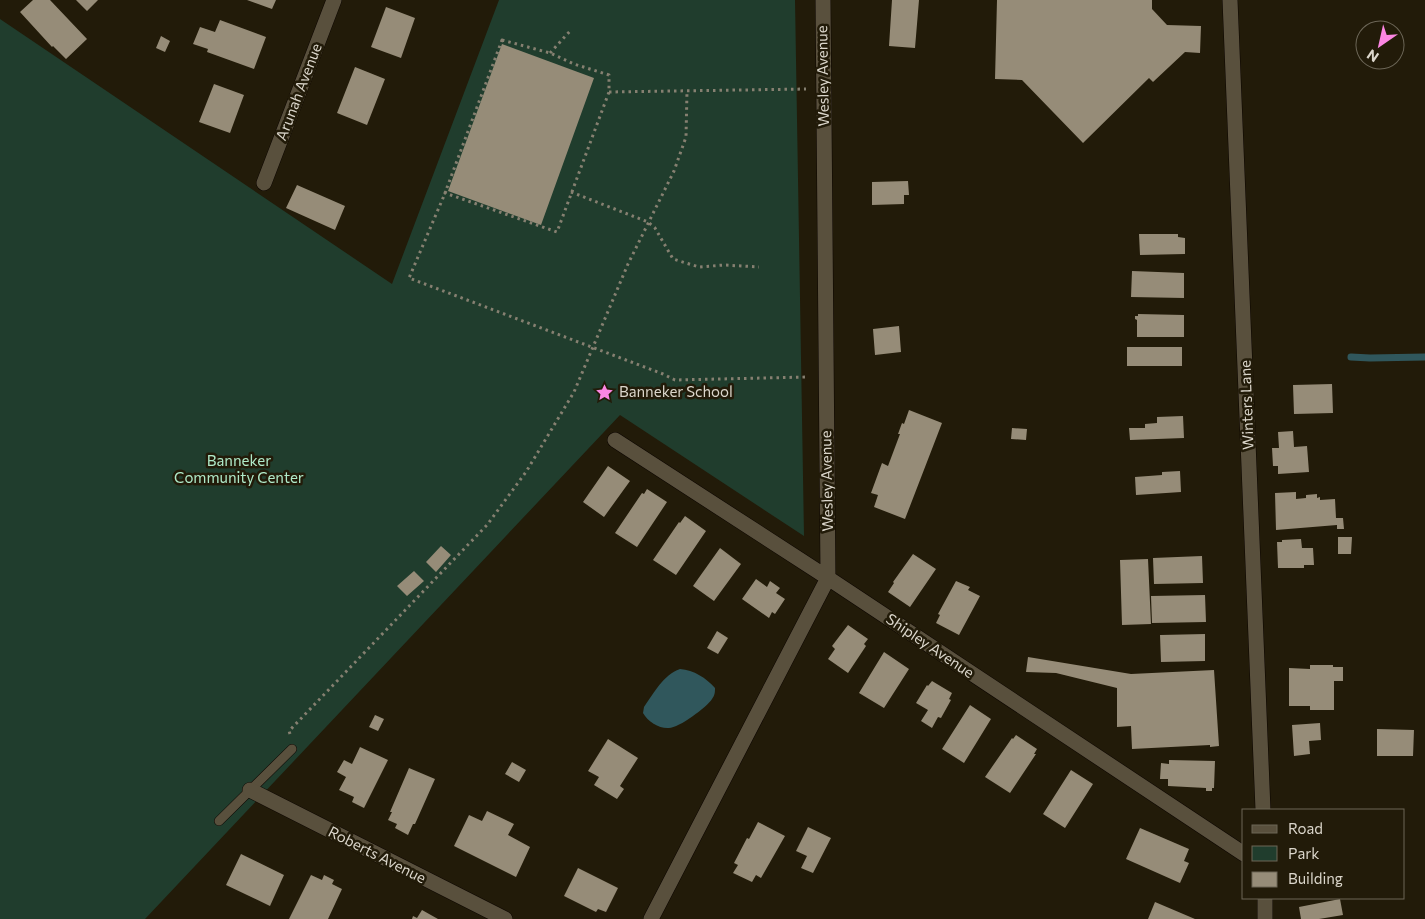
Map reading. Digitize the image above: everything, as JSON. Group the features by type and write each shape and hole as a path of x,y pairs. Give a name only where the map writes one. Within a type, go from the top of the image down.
{"street":[{"name":"Arunah Avenue","path":"264,183 334,0"},
{"name":"Wesley Avenue","path":"652,919 828,578 822,0"},
{"name":"Winters Lane","path":"1230,0 1263,809"},
{"name":"Shipley Avenue","path":"615,440 828,578 1242,853"},
{"name":"Roberts Avenue","path":"250,790 505,919"},
{"path":"1265,899 1265,919"}],"lane":[{"path":"219,821 292,749"}],"path":[{"path":"550,53 570,30"},
{"path":"446,191 445,194 556,232 609,92 609,75 574,64 550,53 502,40 446,191 409,278 675,380 826,377"},
{"path":"609,92 824,89"},
{"path":"292,749 289,731 487,525 526,472 574,392 628,264 674,171 686,137 687,91"},
{"path":"571,192 648,222 655,228 674,259 699,267 724,265 759,267"}],"green space":[{"name":"Banneker Community Center","path":"499,0 795,0 804,536 620,415 145,919 0,919 0,19 392,284"}],"water":[{"path":"680,669 695,673 708,681 715,688 714,695 705,707 679,725 669,728 658,726 645,716 643,713 644,707 664,680"}],"building":[{"path":"33,0 50,0 87,39 66,59 52,47 20,12"},
{"path":"76,0 98,0 87,11"},
{"path":"247,0 276,0 272,9"},
{"path":"892,0 919,0 915,48 889,46"},
{"path":"997,0 1152,0 1152,9 1167,25 1201,26 1200,53 1185,52 1153,82 1149,78 1083,143 1022,80 995,79"},
{"path":"386,7 415,18 401,58 371,47"},
{"path":"220,20 266,37 254,69 207,52 208,49 193,44 200,27 215,32"},
{"path":"161,36 170,41 165,52 156,48"},
{"path":"502,44 594,78 541,225 448,191"},
{"path":"355,67 385,79 367,125 337,113"},
{"path":"214,84 244,95 230,133 199,122"},
{"path":"908,181 909,195 904,195 904,204 872,205 872,182"},
{"path":"297,185 345,206 335,230 286,208"},
{"path":"1139,234 1178,234 1178,237 1185,238 1185,254 1140,255"},
{"path":"1132,271 1184,273 1184,298 1131,297"},
{"path":"1138,314 1184,315 1184,337 1137,337 1137,320 1135,316 1138,316"},
{"path":"899,326 901,352 875,355 873,329"},
{"path":"1127,347 1182,347 1182,366 1127,366"},
{"path":"1332,384 1333,413 1294,414 1293,385"},
{"path":"909,410 942,423 905,519 874,507 878,495 871,493 882,463 888,466 900,434 898,434 902,423 904,424"},
{"path":"1183,416 1184,438 1130,440 1129,428 1145,428 1145,424 1157,423 1157,417"},
{"path":"1012,428 1027,429 1026,440 1011,439"},
{"path":"1293,431 1294,447 1307,446 1309,472 1278,474 1278,466 1273,466 1272,448 1279,448 1278,432"},
{"path":"608,466 630,481 604,517 583,502"},
{"path":"1180,471 1181,492 1136,495 1135,477 1162,475 1162,472"},
{"path":"647,489 667,502 637,547 615,533 642,493 644,494"},
{"path":"1296,492 1296,499 1306,498 1306,495 1317,494 1317,498 1320,497 1320,500 1335,499 1336,518 1343,518 1344,529 1337,529 1337,525 1276,530 1275,493"},
{"path":"685,516 706,531 676,575 653,560"},
{"path":"1338,537 1352,537 1351,554 1338,554"},
{"path":"1301,539 1302,548 1313,548 1314,565 1304,565 1304,568 1278,568 1277,542"},
{"path":"441,546 451,555 436,572 426,562"},
{"path":"720,548 741,564 714,601 693,586"},
{"path":"913,554 936,569 910,607 888,592"},
{"path":"1202,556 1203,583 1154,584 1153,558"},
{"path":"1148,559 1151,624 1122,625 1120,560"},
{"path":"414,571 424,581 407,596 397,586"},
{"path":"756,579 767,587 770,581 780,588 776,593 785,599 775,614 772,612 769,618 742,599"},
{"path":"956,581 970,587 968,590 980,596 959,635 936,623 940,615 938,614"},
{"path":"1205,595 1206,622 1152,623 1151,596"},
{"path":"848,625 868,639 864,644 866,646 848,673 828,659 835,649 832,646"},
{"path":"717,631 728,638 718,654 707,648"},
{"path":"1205,634 1205,661 1161,662 1160,635"},
{"path":"884,652 909,669 884,708 859,693"},
{"path":"1028,657 1131,674 1214,670 1219,746 1132,749 1131,726 1117,727 1117,688 1056,673 1026,672"},
{"path":"1310,665 1343,667 1343,681 1334,681 1334,710 1310,710 1310,706 1289,706 1289,668 1310,669"},
{"path":"932,681 952,693 949,699 951,700 941,718 938,717 932,728 921,721 928,710 916,703 927,685"},
{"path":"970,705 991,719 964,763 942,749"},
{"path":"375,715 384,719 378,731 369,727"},
{"path":"1320,723 1321,740 1309,741 1310,754 1294,756 1292,725"},
{"path":"1377,729 1414,730 1413,756 1377,756"},
{"path":"1016,735 1037,749 1034,754 1036,754 1010,793 985,777"},
{"path":"608,739 638,758 620,786 624,789 617,799 594,785 599,777 588,771"},
{"path":"360,747 388,760 364,808 352,802 354,797 339,790 346,777 337,772 344,760 352,764"},
{"path":"1169,760 1215,761 1214,788 1212,788 1212,791 1206,791 1206,788 1168,786 1168,779 1160,779 1161,763 1169,764"},
{"path":"512,762 526,770 519,782 505,774"},
{"path":"409,768 435,779 415,824 413,824 408,835 395,828 397,824 388,820"},
{"path":"1071,770 1093,784 1065,828 1043,814"},
{"path":"487,811 514,824 508,835 530,847 516,877 454,846 469,815 482,821"},
{"path":"758,822 785,836 761,878 756,875 752,882 733,873 738,865 734,863"},
{"path":"808,827 831,838 813,873 801,868 807,856 796,851"},
{"path":"1140,828 1189,849 1184,861 1189,863 1180,883 1126,859"},
{"path":"241,854 284,875 270,906 226,885"},
{"path":"578,868 618,888 606,912 598,909 596,912 564,896"},
{"path":"311,875 322,880 324,875 334,880 332,884 342,889 328,919 289,919"},
{"path":"1340,899 1343,915 1319,919 1301,919 1299,907"},
{"path":"1155,902 1195,919 1148,919"},
{"path":"422,910 438,919 412,919 413,916 417,918"}],"waterway":[{"path":"1351,357 1425,357"}],"place":[{"name":"Banneker School","path":"605,392"}]}
